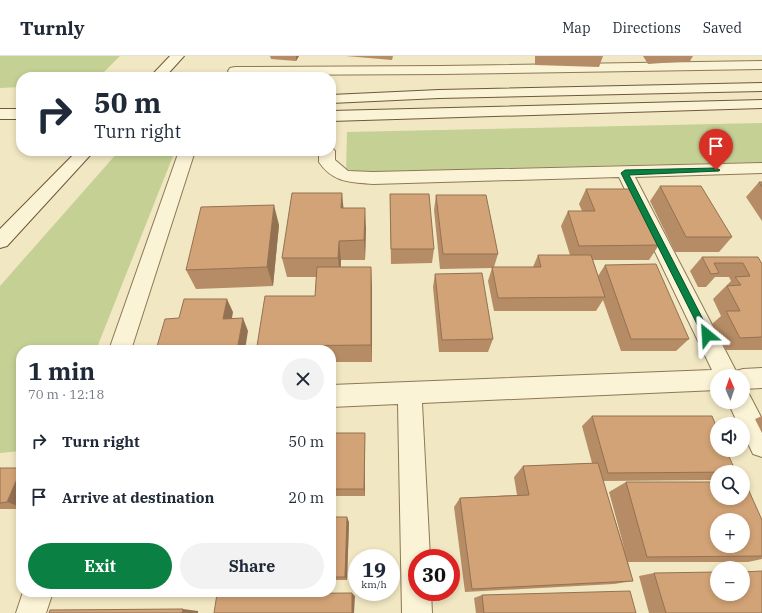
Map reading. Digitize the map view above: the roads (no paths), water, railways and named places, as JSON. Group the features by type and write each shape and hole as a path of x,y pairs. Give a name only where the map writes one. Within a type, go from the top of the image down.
{"street":[{"path":"162,72 177,56"},
{"path":"234,72 247,56"},
{"path":"439,94 442,70 446,56"},
{"path":"336,72 442,70 611,62 762,65"},
{"path":"611,62 612,90"},
{"path":"336,99 439,94 762,87"},
{"path":"336,116 762,104"},
{"path":"0,114 16,114"},
{"path":"0,240 81,156"},
{"path":"122,345 185,156"},
{"path":"327,156 328,162 344,176 373,178 625,173 762,168"},
{"path":"625,173 723,369"},
{"path":"750,379 762,378"},
{"path":"336,396 710,380"},
{"path":"410,393 417,613"},
{"path":"744,409 762,445"},
{"path":"31,613 36,597"}]}
